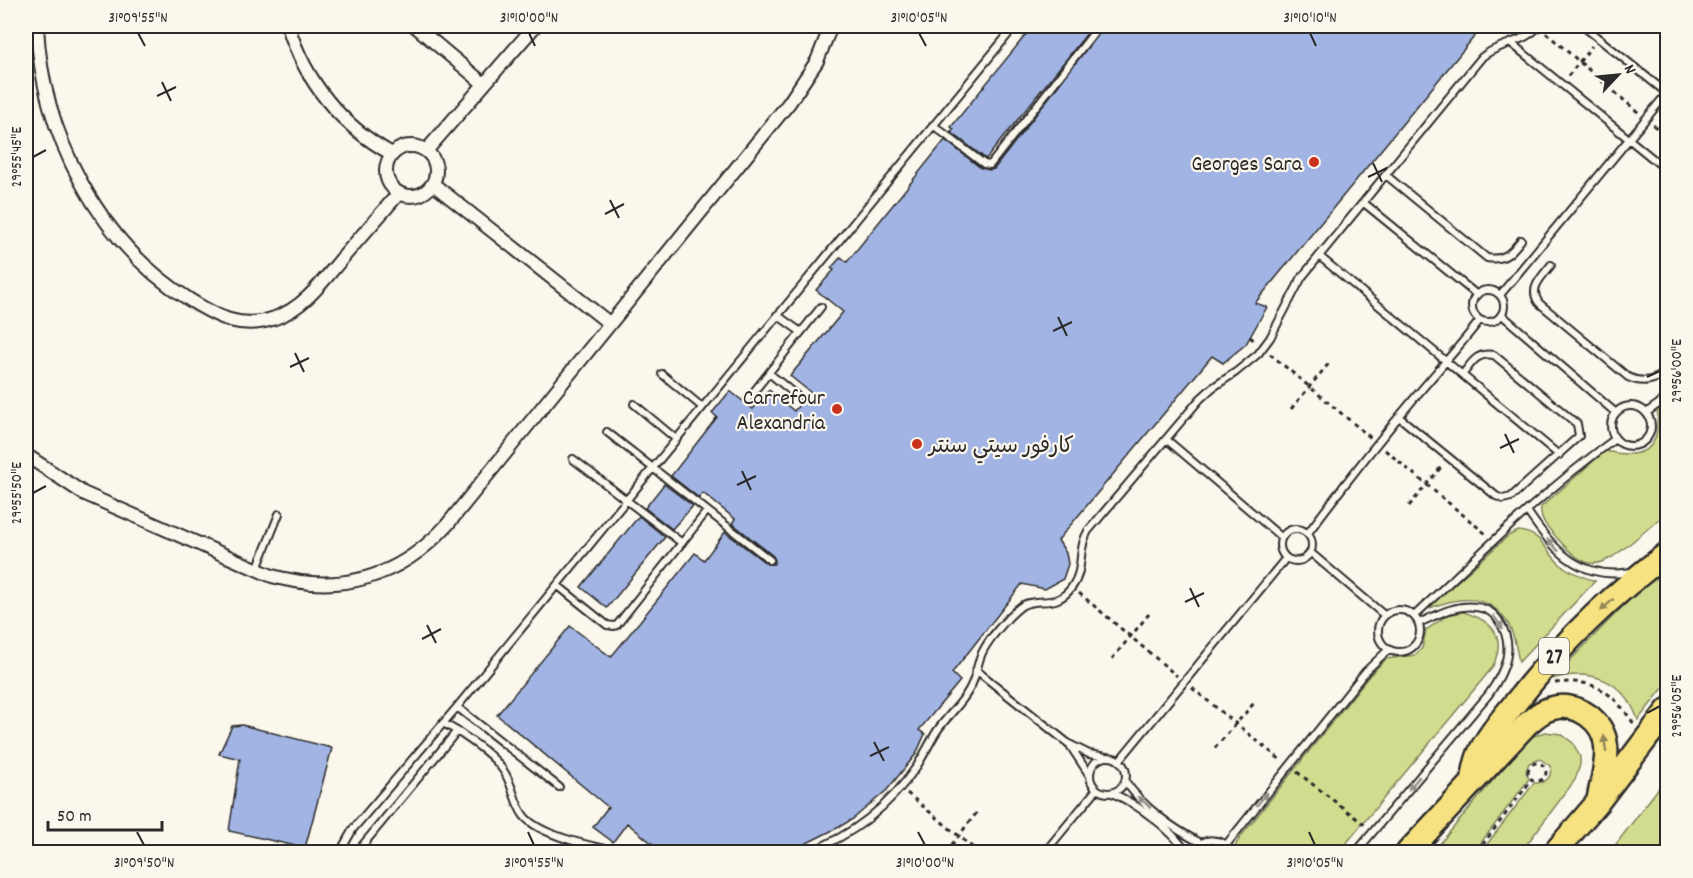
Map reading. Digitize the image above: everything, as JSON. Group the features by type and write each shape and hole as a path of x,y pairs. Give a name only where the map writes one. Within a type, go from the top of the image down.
{"highway":[{"name":"27","path":"1473,783 1476,761 1486,742 1530,684 1582,627 1644,570 1668,553"},
{"name":"27","path":"1408,852 1534,717 1553,708 1574,708 1592,718 1604,735 1606,758 1598,802"},
{"name":"27","path":"1556,852 1598,802 1668,710"}],"street":[{"path":"37,26 40,58 51,107 68,155 91,200 123,243 147,268 181,295 227,320 262,322 295,309 312,293 399,193"},
{"path":"288,26 301,62 325,99 355,130 392,154"},
{"path":"416,26 484,84"},
{"path":"426,151 535,26"},
{"path":"26,455 83,493 257,570 296,582 336,584 352,582 383,572 416,554 433,541 447,525 800,89 818,61 831,26"},
{"path":"410,146 417,146 426,151 434,159 436,166 433,184 420,195 405,196 399,193 389,183 386,176 388,161 392,154 403,147 410,146"},
{"path":"433,184 609,323"}],"lane":[{"path":"340,852 353,829 457,707 1015,26"},
{"path":"933,125 984,164 990,165 1099,26"},
{"path":"808,852 852,832 881,810 901,788 941,725 966,695 985,646 1015,611 1024,605 1048,603 1067,594 1082,566 1082,546 1085,536 1208,392 1258,354 1270,338 1295,288 1319,256 1387,176 1482,57 1496,48 1531,34 1539,26"},
{"path":"1500,295 1667,93 1583,26"},
{"path":"1511,43 1668,171"},
{"path":"1387,176 1487,258 1495,260 1503,258 1510,254 1521,240"},
{"path":"1364,203 1477,295"},
{"path":"1319,256 1448,361 1558,455"},
{"path":"1551,265 1534,288 1539,303 1628,376 1651,381 1668,371"},
{"path":"1491,290 1500,295 1504,305 1502,315 1492,322 1476,317 1473,308 1477,295 1491,290"},
{"path":"748,399 821,308"},
{"path":"777,315 801,332"},
{"path":"1502,315 1616,413"},
{"path":"1308,533 1399,417 1480,320"},
{"path":"1399,417 1496,496 1503,499 1511,496 1579,436 1577,424 1494,355 1477,356 1463,374"},
{"path":"769,373 796,396"},
{"path":"662,374 702,406"},
{"path":"1646,413 1668,396"},
{"path":"634,404 676,439"},
{"path":"1631,406 1642,409 1646,413 1650,418 1651,430 1641,444 1624,446 1615,439 1611,423 1616,413 1631,406"},
{"path":"607,432 770,560"},
{"path":"1167,439 1281,537"},
{"path":"1414,616 1527,511 1615,439"},
{"path":"573,459 682,543"},
{"path":"556,585 606,625 614,626 620,622 707,511"},
{"path":"1527,511 1551,544 1573,563 1587,569 1611,574 1644,570"},
{"path":"257,570 279,514"},
{"path":"1293,528 1308,533 1313,546 1311,553 1299,561 1286,558 1279,544 1286,531 1293,528"},
{"path":"1311,553 1384,615"},
{"path":"1119,761 1286,558"},
{"path":"1356,852 1490,694 1506,663 1508,642 1503,628 1490,611 1477,607 1459,607 1419,623"},
{"path":"1399,609 1414,616 1419,623 1420,631 1414,646 1399,652 1388,650 1379,639 1378,630 1384,615 1399,609"},
{"path":"1226,845 1366,671 1388,650"},
{"path":"976,670 1069,744 1089,754 1119,761 1125,770 1125,781 1122,787 1111,793"},
{"path":"457,707 559,787"},
{"path":"443,723 488,754 503,770 516,803 525,818 558,836 619,852"},
{"path":"357,852 457,731"},
{"path":"1069,744 1097,789 1130,801 1170,833 1186,852"},
{"path":"1090,778 1094,764 1106,757"},
{"path":"1125,781 1136,796 1150,808 1201,843"},
{"path":"1045,852 1097,789"},
{"path":"1194,852 1201,843 1214,840 1226,845 1232,852"}],"path":[{"path":"1539,26 1668,137"},
{"path":"1561,84 1598,38"},
{"path":"1291,409 1330,362"},
{"path":"1409,506 1448,458"},
{"path":"1072,587 1236,725 1374,832"},
{"path":"1112,659 1149,614"},
{"path":"1215,748 1254,703"},
{"path":"1535,762 1543,764 1547,771 1544,779 1540,781 1532,779 1528,772 1531,764 1535,762"},
{"path":"1477,852 1532,779"},
{"path":"901,788 978,852"},
{"path":"946,852 978,811"}],"green space":[{"path":"1667,403 1667,512 1611,558 1602,562 1585,562 1568,550 1551,532 1545,524 1541,507 1605,451 1635,454 1648,448 1656,435 1658,410"},
{"path":"1518,531 1533,535 1565,568 1595,581 1519,662 1510,628 1496,609 1488,604 1458,600 1427,609 1508,536"},
{"path":"1667,567 1667,683 1638,720 1624,695 1605,680 1580,675 1552,679 1627,602"},
{"path":"1463,612 1483,620 1495,632 1498,647 1492,668 1339,852 1236,852 1236,844 1242,835 1369,676 1386,659 1415,655 1422,648 1426,630 1448,615"},
{"path":"1545,732 1561,734 1573,743 1580,757 1580,765 1575,780 1521,852 1481,852 1534,783 1542,782 1549,776 1550,766 1540,759 1529,763 1526,771 1529,779 1474,852 1444,850 1433,852 1525,742"},
{"path":"1667,777 1667,852 1610,852"}],"building":[{"path":"1033,26 1093,26 986,159 951,132 954,129 951,127"},
{"name":"كارفور سيتي سنتر","path":"1104,26 1483,26 1255,303 1267,307 1246,344 1223,363 1212,356 1058,540 1066,553 1068,564 1063,579 1045,589 1022,584 952,673 960,681 919,730 925,734 916,754 887,790 853,819 839,827 805,844 774,852 660,850 627,823 613,842 593,827 608,807 497,715 570,626 611,657 695,553 704,560 725,532 767,564 774,564 773,556 732,523 735,519 703,493 699,498 671,476 717,417 712,413 730,391 753,409 769,390 794,411 810,392 790,376 843,312 816,290 834,270 831,268 841,257 847,262 945,140 981,168 994,169"},
{"path":"664,484 693,506 672,529 645,508"},
{"path":"639,516 665,537 607,608 581,587"},
{"path":"242,725 332,748 305,848 229,831 240,759 219,754 232,726"}],"place":[{"name":"Georges Sara","path":"1314,162"},
{"name":"Carrefour Alexandria","path":"837,409"},
{"name":"كارفور سيتي سنتر","path":"917,444"}]}
